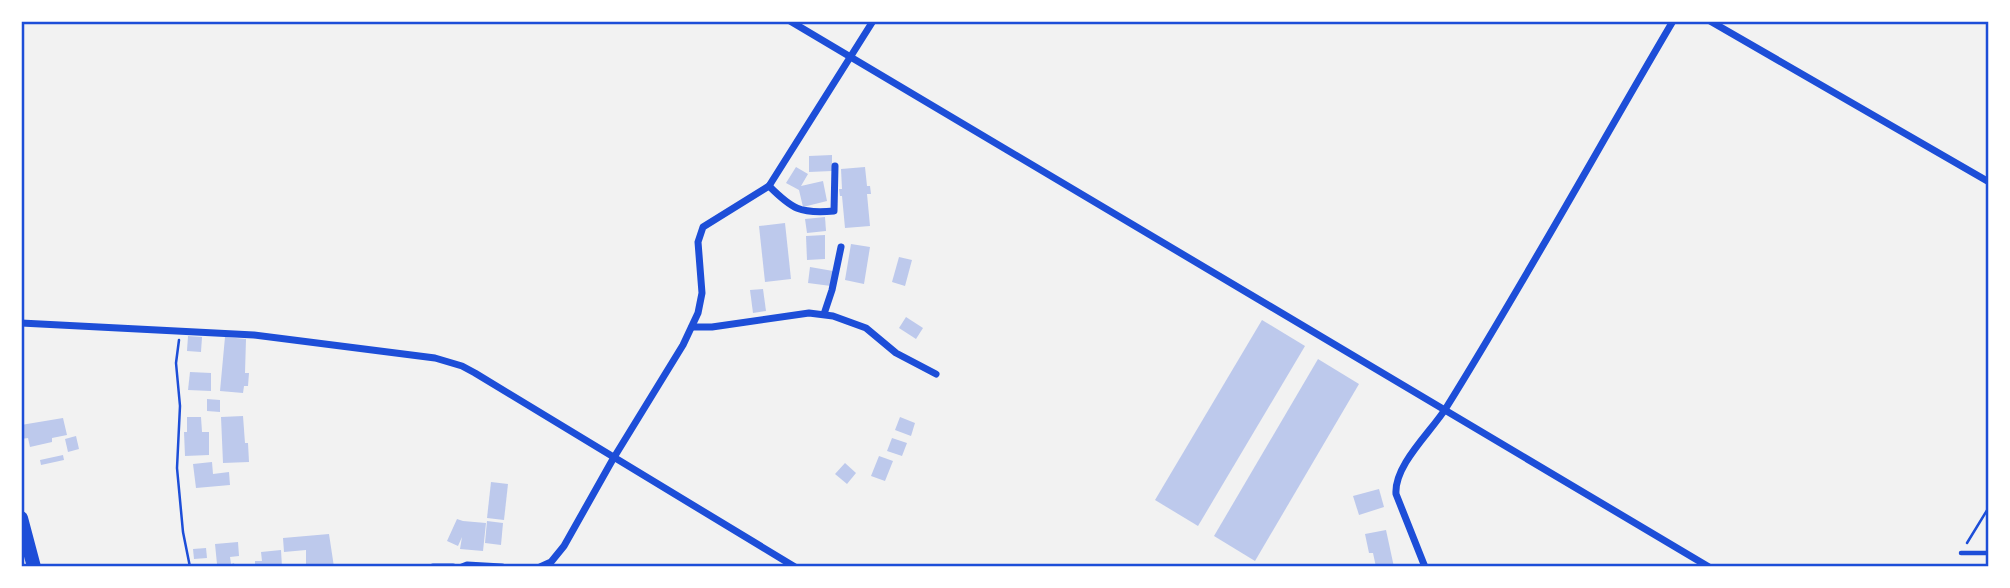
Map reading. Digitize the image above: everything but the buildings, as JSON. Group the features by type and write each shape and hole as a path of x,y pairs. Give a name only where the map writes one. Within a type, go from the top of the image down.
{"highway":[{"path":"21,518 34,567"}],"street":[{"path":"790,21 1709,567"},
{"path":"540,567 551,562 564,546 613,458 692,327 702,293 698,255 703,227 769,186 873,21"},
{"path":"1425,567 1396,494 1400,472 1445,410 1673,21"},
{"path":"1710,21 1989,182"},
{"path":"769,186 793,208 813,212 834,211 835,166"},
{"path":"824,314 841,247"},
{"path":"692,327 712,327 808,313 824,314 866,328 896,353 936,374"},
{"path":"21,323 254,335 448,361 475,373 795,567"},
{"path":"433,567 453,567"},
{"path":"462,567 502,567"}],"lane":[{"path":"1961,554 1989,553"}],"path":[{"path":"181,330 176,363 180,406 177,468 183,532 190,567"},
{"path":"1961,554 1989,507"}]}
